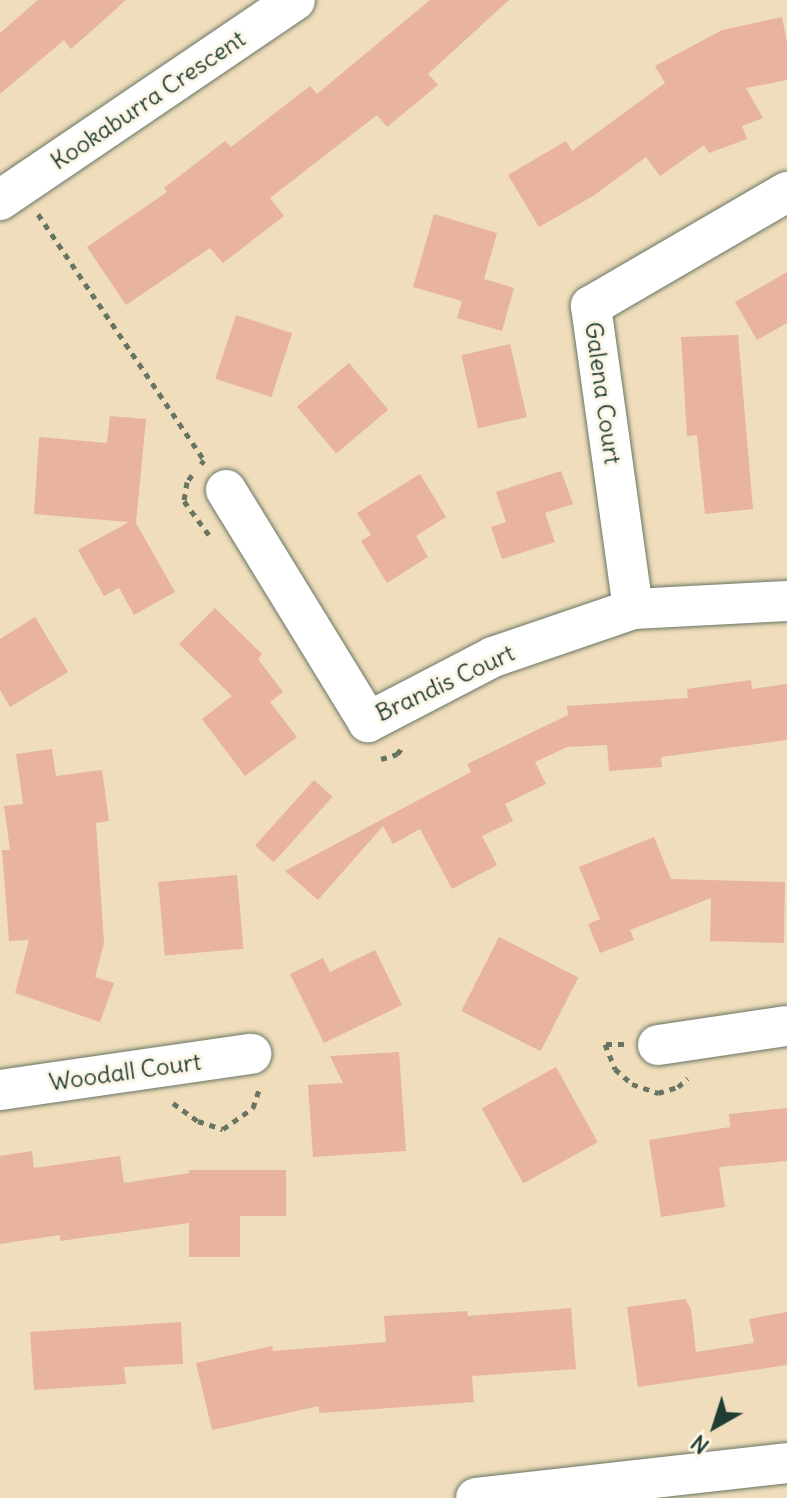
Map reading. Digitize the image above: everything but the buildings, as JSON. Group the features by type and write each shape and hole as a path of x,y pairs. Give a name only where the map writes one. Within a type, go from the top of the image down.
{"street":[{"name":"Kookaburra Crescent","path":"10,194 295,0"},
{"name":"Galena Court","path":"633,609 591,306 787,192"},
{"name":"Brandis Court","path":"226,490 368,722 493,657 633,609 787,601"},
{"path":"658,1045 787,1026"},
{"name":"Woodall Court","path":"0,1090 251,1054"},
{"path":"476,1498 787,1463"}],"path":[{"path":"10,194 204,460 187,482 184,501 203,531 213,538"},
{"path":"367,755 379,759 397,754 410,739"}]}
